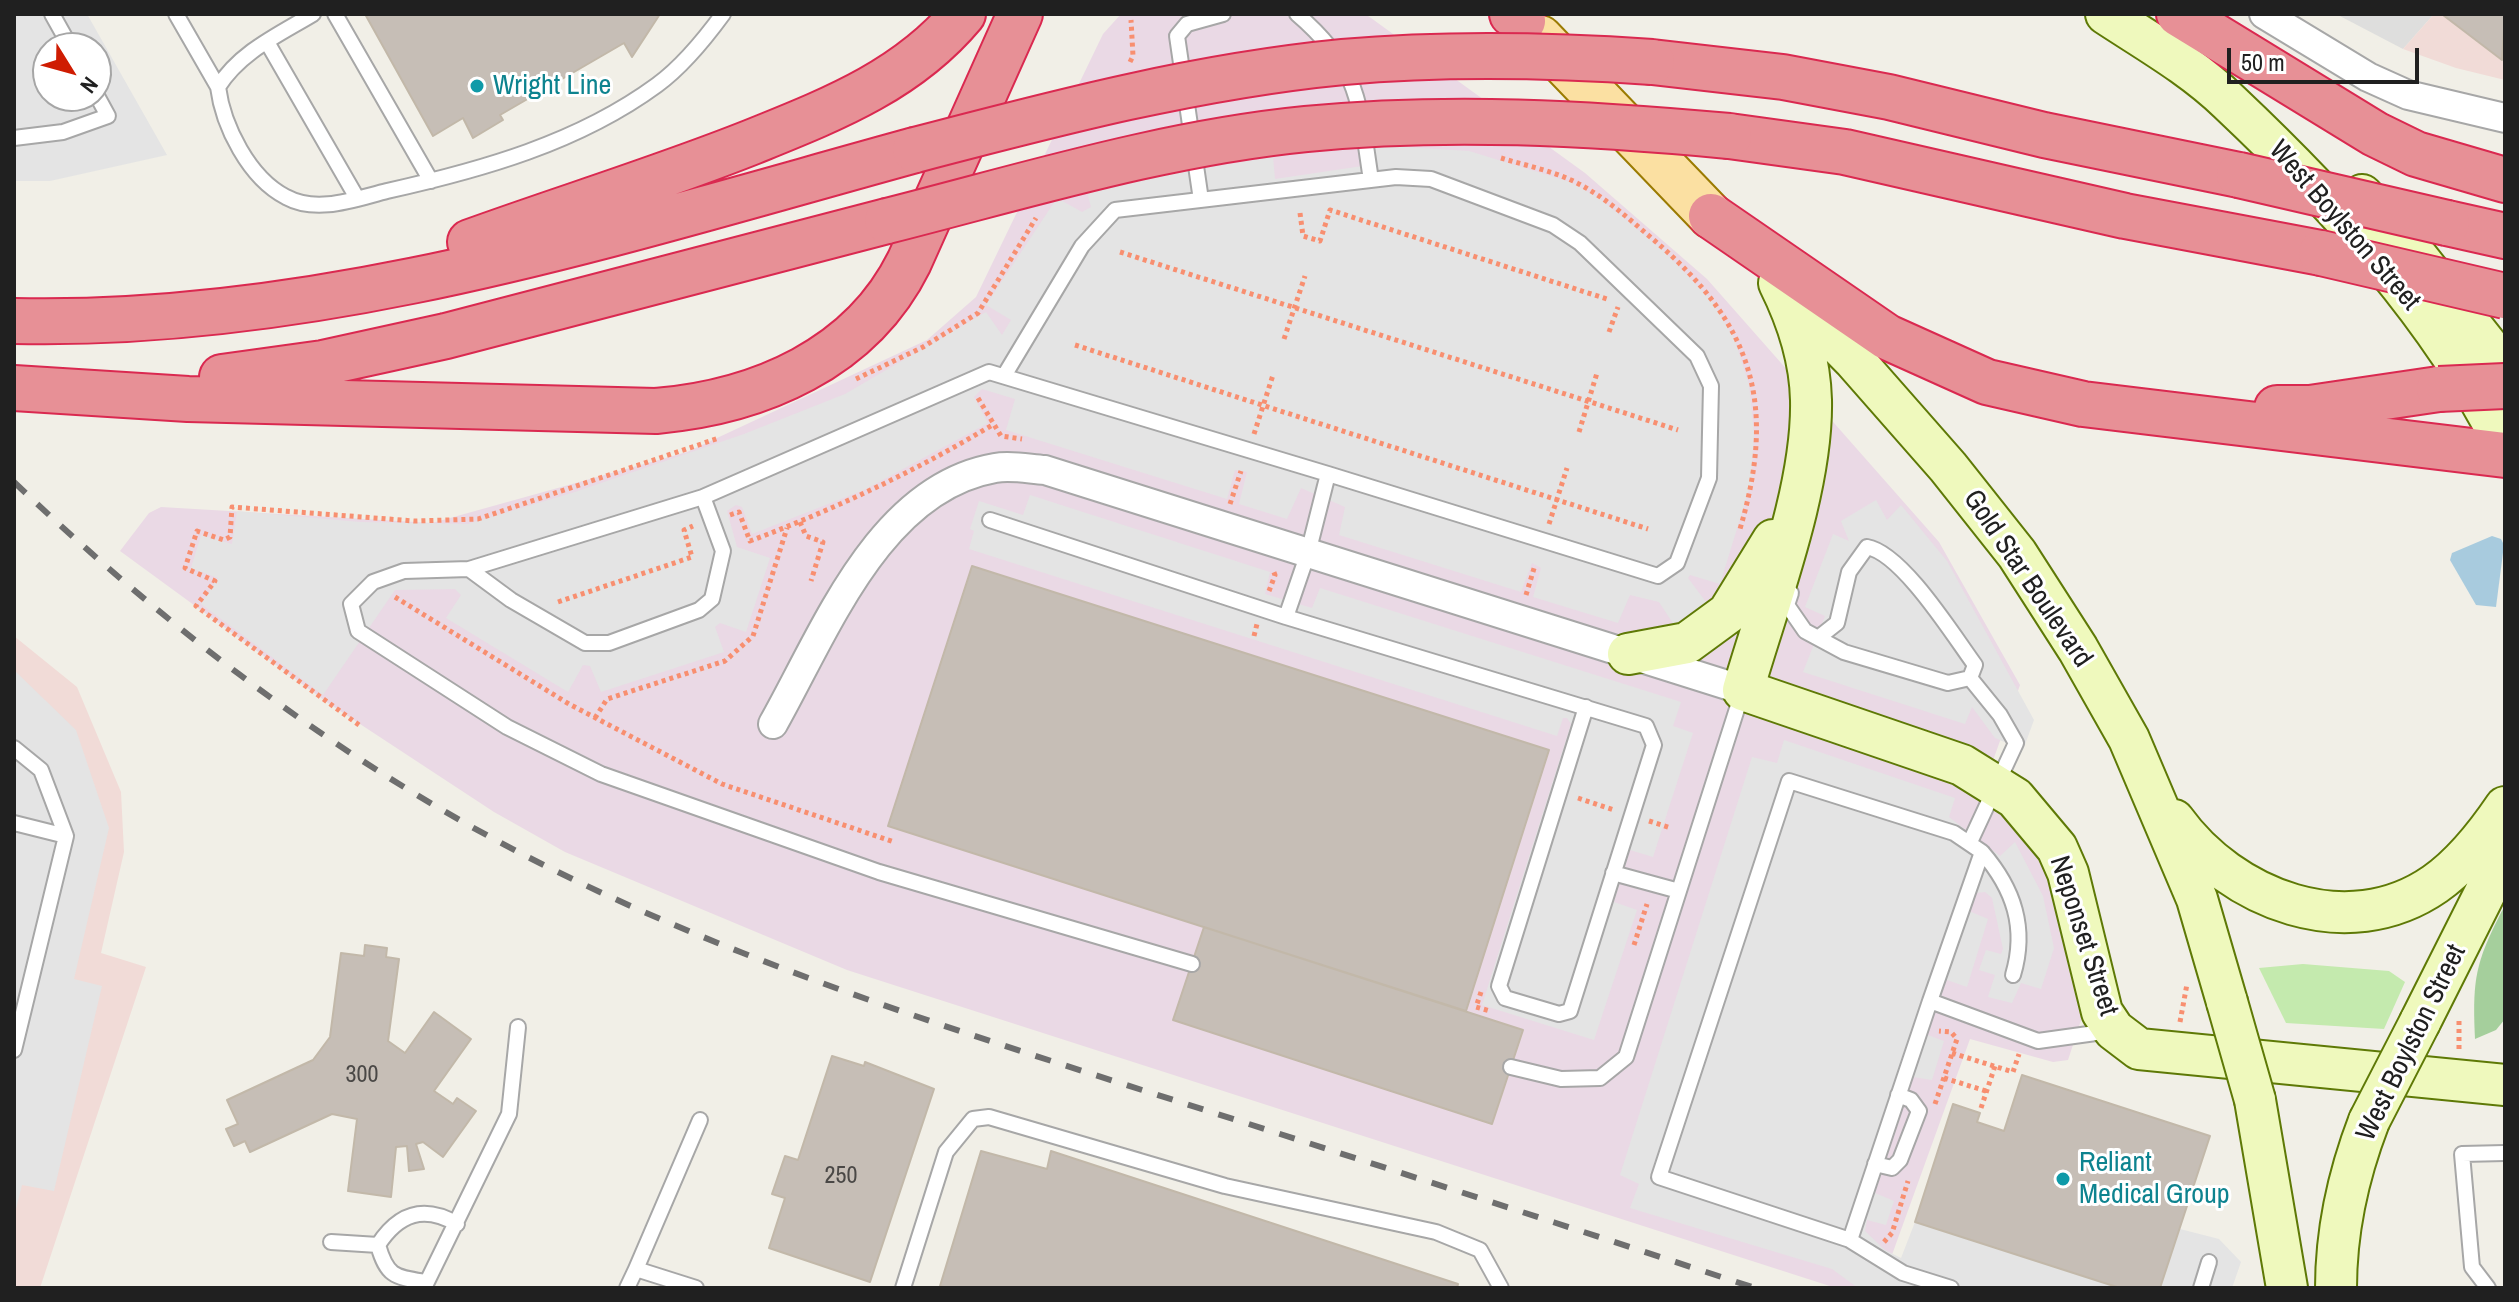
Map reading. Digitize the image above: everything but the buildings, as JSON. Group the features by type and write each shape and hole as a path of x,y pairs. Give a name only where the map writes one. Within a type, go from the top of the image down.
{"highway":[{"path":"292,304 647,183 818,116 900,73 926,53 963,14"},
{"path":"14,388 188,399 656,411 714,405 770,386 835,349 875,314 891,294 909,262 1020,14"},
{"path":"2179,14 2375,134 2416,154 2505,180"},
{"path":"24,322 184,316 292,304 473,269 915,150 1138,94 1341,63 1465,55 1652,62 1783,77 1889,97 2044,135 2239,175 2505,236"},
{"path":"96,391 285,370 361,355 539,313 887,221 1187,147 1304,129 1440,120 1581,122 1729,136 1845,152 2125,216 2321,253 2505,296"},
{"path":"1711,216 1887,337 1987,382 2083,404 2495,451"},
{"path":"2083,404 2180,409 2310,408 2439,389 2505,386"}],"main road":[{"name":"West Boylston Street","path":"2106,14 2229,101 2317,187 2438,336 2484,405 2495,451"},
{"name":"Gold Star Boulevard","path":"1517,16 1875,384 1948,467 2017,554 2078,649 2129,739 2197,899 2255,1100 2287,1288"},
{"path":"2229,101 2342,175 2403,239 2505,368"},
{"path":"1743,690 1794,511 1808,447 1811,400 1802,343 1779,283"},
{"path":"1628,654 1687,643 1728,613 1794,511"},
{"name":"Neponset Street","path":"1743,690 1962,765 2015,798 2057,848 2068,873 2102,1012 2114,1030 2139,1049 2505,1085"},
{"path":"2148,785 2181,830 2225,872 2274,899 2330,912 2379,908 2434,885 2478,842 2505,807"},
{"name":"West Boylston Street","path":"2336,1288 2338,1247 2350,1179 2369,1121 2505,853"}],"street":[{"path":"2271,16 2368,77 2408,95 2505,118"},
{"path":"773,724 866,558 910,508 957,479 997,468 1045,470 1743,690"}],"lane":[{"path":"52,14 62,32"},
{"path":"176,14 218,87 220,107 237,144 264,181 287,198 326,206 518,156 611,114 658,84 697,48 723,14"},
{"path":"218,87 230,68 313,14"},
{"path":"335,14 431,181"},
{"path":"1201,200 1177,36 1187,24 1223,14"},
{"path":"1297,14 1329,42 1358,94 1371,180"},
{"path":"267,42 357,198"},
{"path":"14,138 63,132 108,116 106,112"},
{"path":"1004,376 1082,246 1115,210 1371,180 1431,179 1553,225 1580,243 1697,356 1711,386 1709,478 1677,563 1658,576 989,372 962,381 703,497 469,569 404,571 373,582 351,604 358,631 507,727 601,774 879,872 1192,964"},
{"path":"1286,617 1308,553 1328,474"},
{"path":"469,569 511,600 585,643 609,643 699,610 712,599 723,551 703,497"},
{"path":"1794,511 1797,571 1787,605 1805,631 1844,652 1948,683 1970,678"},
{"path":"990,520 1286,617 1586,707 1646,726 1654,745 1570,1011 1559,1014 1505,998 1499,986 1586,707"},
{"path":"1818,638 1837,623 1849,572 1867,547 1881,549 1933,608 1975,665 1970,678"},
{"path":"1848,1239 1930,1001 1996,786 2016,743 2000,715 1970,678"},
{"path":"1511,1067 1561,1079 1600,1078 1626,1057 1743,690"},
{"path":"14,748 41,770 66,836 16,1031 14,1050"},
{"path":"1951,1288 1903,1273 1848,1239 1659,1177 1696,1056 1789,781 1940,828 1976,847 2007,888 2021,935 2013,975"},
{"path":"14,823 66,836"},
{"path":"1613,873 1679,891"},
{"path":"1930,1001 2038,1041 2114,1030"},
{"path":"378,1245 384,1266 396,1277 425,1285 509,1114 518,1027"},
{"path":"1875,1164 1892,1168 1909,1143 1919,1111 1911,1100 1898,1095"},
{"path":"903,1288 946,1152 973,1119 989,1117 1225,1186 1436,1232 1480,1250 1501,1288"},
{"path":"627,1288 700,1120"},
{"path":"2488,1288 2472,1267 2462,1154 2505,1153"},
{"path":"378,1245 391,1226 417,1214 439,1214 457,1224"},
{"path":"331,1242 378,1245"},
{"path":"2201,1288 2209,1262"},
{"path":"636,1269 696,1288"}],"path":[{"path":"1300,213 1303,236 1316,240 1320,241 1330,210 1619,303 1609,332"},
{"path":"1120,252 1678,430"},
{"path":"1284,339 1305,276"},
{"path":"1075,345 1648,529"},
{"path":"1579,432 1597,373"},
{"path":"1252,438 1273,375"},
{"path":"730,515 739,512 750,541 800,522 924,464 994,424"},
{"path":"1546,531 1567,468"},
{"path":"1229,506 1241,471"},
{"path":"800,522 806,536 823,542 811,581"},
{"path":"558,602 692,557 684,530 693,526"},
{"path":"595,718 607,699 725,661 753,636 788,527"},
{"path":"1262,566 1273,569 1275,575 1269,591"},
{"path":"395,597 595,718 722,784 894,842"},
{"path":"1578,798 1614,810"},
{"path":"1644,819 1671,828"},
{"path":"1634,945 1647,904"},
{"path":"1952,1053 2013,1072 2019,1053"},
{"path":"1981,1108 1995,1066"},
{"path":"1944,1078 1986,1091"}],"shaded area":[{"path":"14,14 87,14 97,32 32,32 32,112 112,112 112,58 167,155 50,181 14,181"},
{"path":"1121,14 1365,14 1585,173 1707,279 1939,542 2020,685 1981,794 2003,806 2042,850 2085,1008 2068,1060 2053,1062 1970,1039 1880,1288 1836,1288 847,970 565,852 494,812 328,703 120,551 149,513 161,507 432,523 687,452 927,340 976,297 1103,34"},
{"path":"2336,14 2434,14 2403,49"},
{"path":"2434,14 2505,14 2505,80 2456,68 2403,49"},
{"path":"1373,145 1469,151 1570,182 1599,198 1663,250 1711,300 1735,340 1749,385 1754,434 1751,483 1720,584 1690,575 1688,578 1706,602 1674,625 1659,602 1630,595 1618,623 1533,597 1541,568 1532,563 1521,592 1339,535 1345,507 1301,488 1287,519 1239,504 1247,472 1235,470 1227,499 1006,430 1015,399 982,389 974,397 988,423 866,489 752,534 742,507 736,505 727,511 737,547 770,558 746,632 720,623 715,627 724,652 601,692 590,666 583,665 568,692 446,618 461,595 455,589 395,590 323,695 201,604 218,578 191,568 201,535 232,544 237,511 360,522 468,524 575,492 744,434 845,394 986,312 1002,335 1011,320 986,305 1057,198 1082,212 1091,207 1086,188 1273,157 1275,179 1376,164"},
{"path":"1030,495 1270,572 1265,594 1312,608 1320,588 1681,702 1673,726 1693,733 1653,857 1630,850 1614,902 1637,910 1594,1040 1482,1005 1571,724 1567,718 1563,718 1557,736 969,549 974,531 970,529 979,501 1023,515"},
{"path":"1876,500 1887,520 1901,505 1947,561 2034,720 2023,750 1995,738 1972,707 1965,724 1803,672 1825,616 1805,607 1833,534 1849,541 1841,521"},
{"path":"14,636 77,687 121,792 124,852 101,953 146,967 40,1288 14,1288"},
{"path":"14,670 76,730 109,828 74,979 102,986 54,1191 22,1185 14,1217"},
{"path":"1784,740 1955,798 1949,817 2000,856 2015,842 2043,896 2054,948 2041,989 2021,983 2012,1003 1988,997 1995,975 1979,970 1986,950 2001,954 2003,949 1992,898 1985,892 1976,893 1969,911 1988,919 1967,987 1947,980 1925,1034 1944,1041 1932,1080 1913,1077 1875,1193 1894,1201 1886,1225 1867,1220 1865,1231 1885,1250 1901,1258 1915,1222 2120,1288 1858,1288 1832,1269 1630,1208 1639,1184 1620,1175 1752,757 1777,763"},
{"path":"2180,1229 2219,1239 2241,1262 2232,1288 2160,1288"}],"green space":[{"path":"2505,905 2505,1019 2496,1030 2475,1039 2474,999 2478,969"},
{"path":"2303,964 2389,971 2405,982 2384,1029 2286,1023 2259,968"}],"water":[{"path":"2492,536 2501,539 2504,545 2496,607 2476,605 2450,560 2452,553"}],"railway":[{"path":"14,482 72,536 193,638 320,732 454,817 599,891 751,956 906,1013 1755,1288"}],"place":[{"name":"Wright Line","path":"477,86"},
{"name":"Reliant Medical Group","path":"2063,1179"}]}
